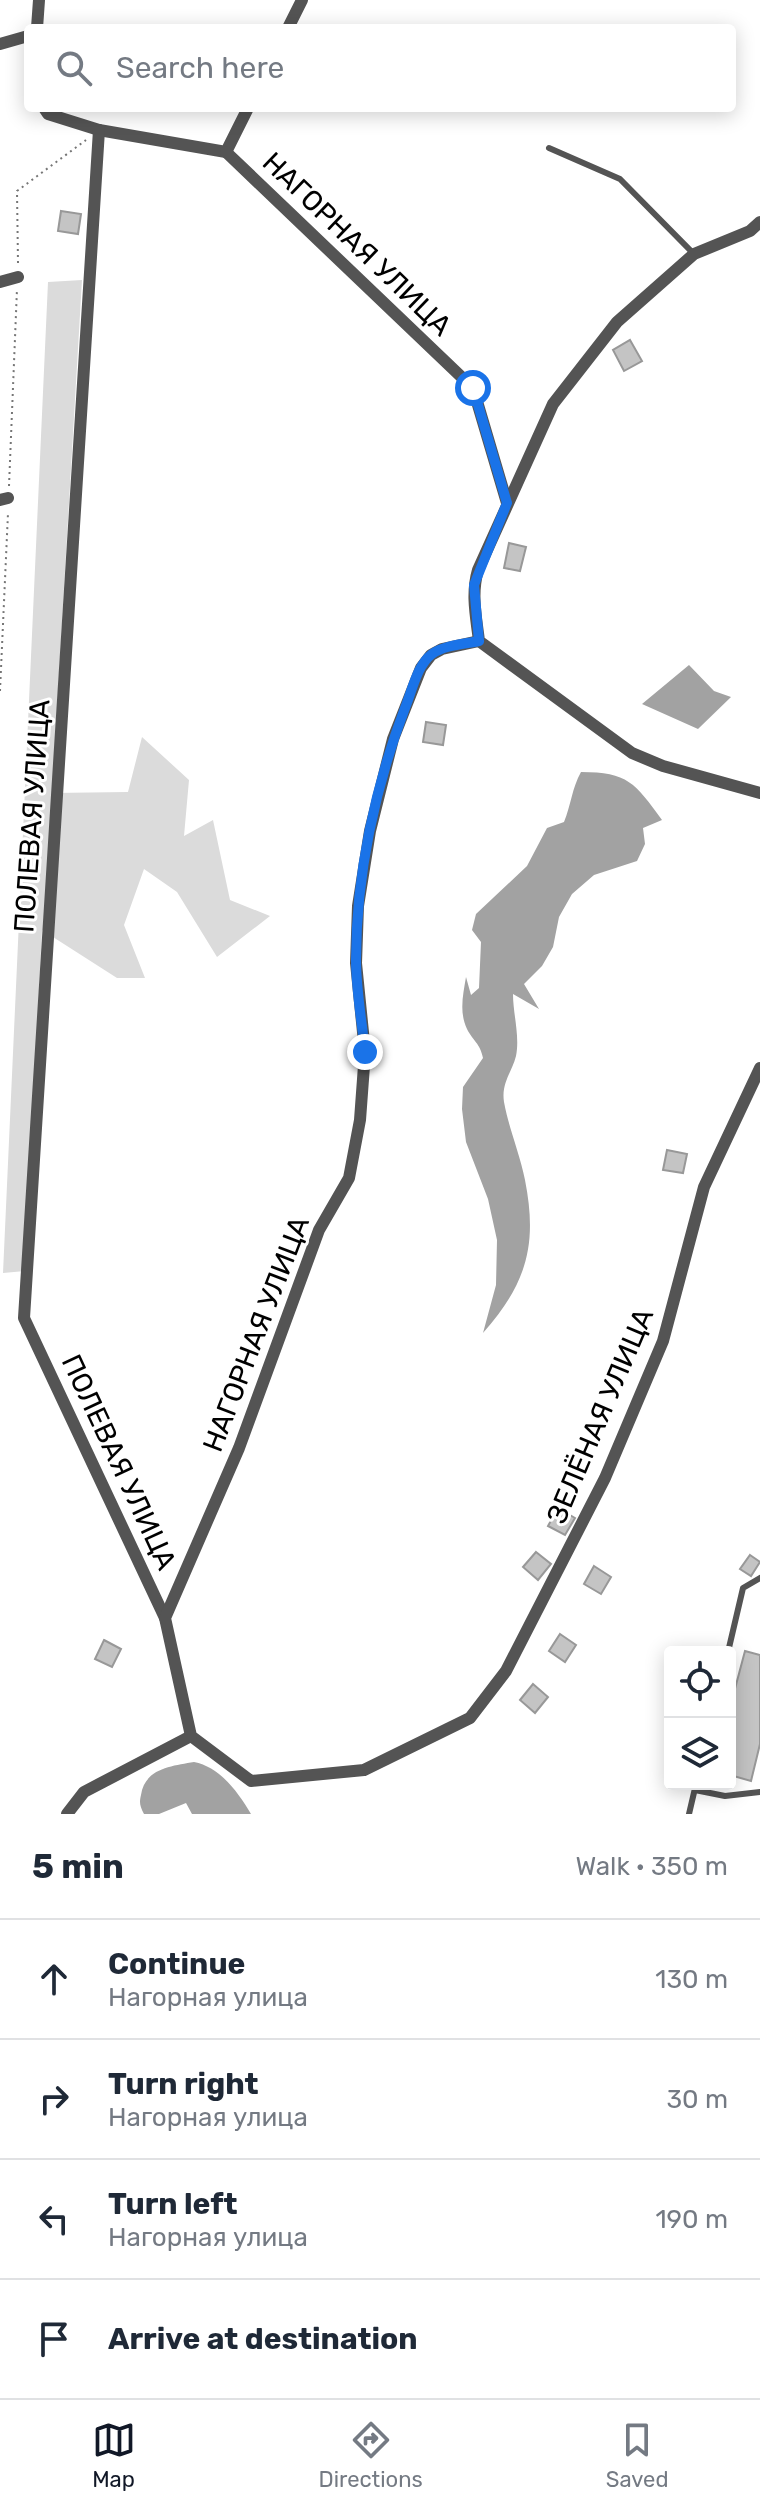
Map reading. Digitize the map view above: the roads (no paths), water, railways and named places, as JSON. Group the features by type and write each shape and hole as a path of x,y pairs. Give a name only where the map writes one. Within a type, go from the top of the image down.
{"street":[{"path":"37,24 39,0"},
{"path":"290,24 302,0"},
{"path":"0,44 24,37"},
{"path":"47,112 99,130 226,152 246,112"},
{"name":"ПОЛЕВАЯ УЛИЦА","path":"99,130 24,1318 165,1618"},
{"name":"НАГОРНАЯ УЛИЦА","path":"226,152 473,388 507,503"},
{"path":"760,222 750,231 694,254 617,322 553,404 507,503 474,585 479,641 632,753 663,766 760,793"},
{"path":"0,282 18,277"},
{"name":"НАГОРНАЯ УЛИЦА","path":"165,1618 239,1448 319,1230 349,1178 360,1120 365,1052 356,963 358,906 370,831 393,739 421,668 431,655 442,649 479,641"},
{"name":"ЗЕЛЁНАЯ УЛИЦА","path":"191,1736 251,1781 364,1770 470,1718 506,1671 605,1478 663,1341 704,1187 760,1068"},
{"path":"67,1814 84,1792 191,1736 165,1618"}],"lane":[{"path":"549,148 620,179 694,254"},
{"path":"729,1646 743,1588 760,1578"},
{"path":"689,1814 694,1790"},
{"path":"705,1790 725,1796 760,1792"}]}
